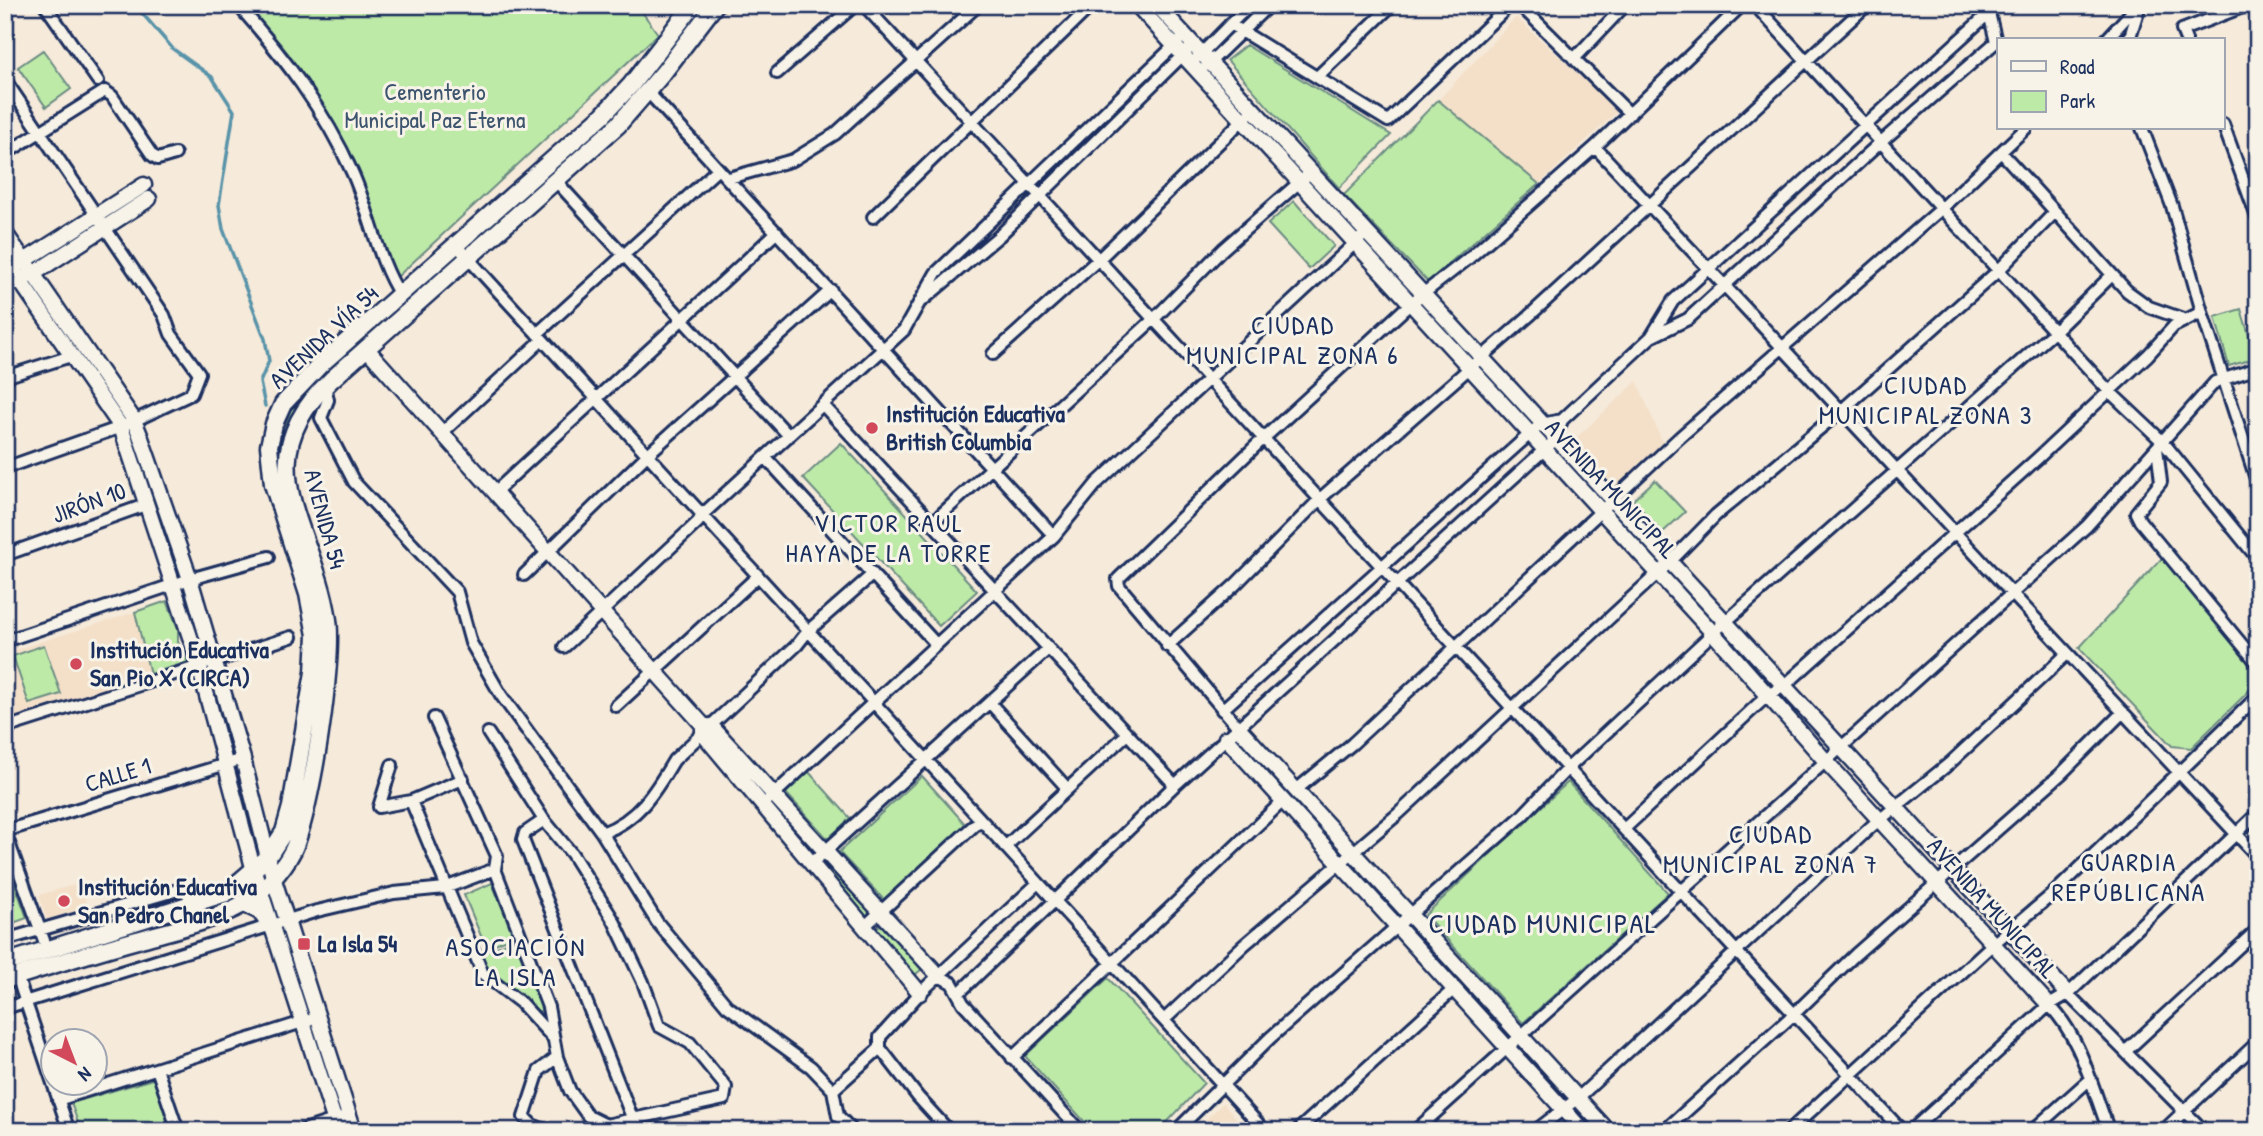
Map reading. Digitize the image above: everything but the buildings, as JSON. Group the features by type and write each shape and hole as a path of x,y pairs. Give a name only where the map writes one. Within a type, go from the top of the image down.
{"main road":[{"name":"AVENIDA VÍA 54","path":"5,963 226,893 267,858 284,832 291,807 314,672 316,635 308,594 270,472 271,434 278,414 291,394 603,115 631,85 693,5"},
{"name":"AVENIDA 54","path":"11,978 183,927 243,904 260,890 292,851 300,832 328,670 328,619 289,492 286,462 297,425 326,385 618,125 648,92 715,5"},
{"path":"243,904 260,911 278,924"}],"street":[{"path":"45,5 99,81"},
{"path":"238,5 282,54 329,126 352,172 401,296"},
{"path":"777,73 855,5"},
{"path":"864,5 1902,1131"},
{"path":"729,178 771,168 803,154 835,134 918,62 978,5"},
{"path":"873,217 1092,5"},
{"name":"AVENIDA MUNICIPAL","path":"1138,5 1192,54 1248,115 1305,178 1354,244 1410,304 1474,363 1776,691 1839,748 2068,994"},
{"name":"AVENIDA MUNICIPAL","path":"1157,5 1192,54"},
{"path":"564,647 698,523 702,514 904,330 936,273 1029,184 1230,24 1249,5"},
{"path":"918,304 999,236 1192,54 1242,32 1269,5"},
{"path":"1317,77 1392,5"},
{"path":"1230,24 1388,121 1510,5"},
{"path":"1520,5 1630,114"},
{"path":"1574,58 1625,5"},
{"path":"1608,1131 1222,710 1119,586 1118,579 1264,438 1410,304 1469,258 1595,147 1742,5"},
{"path":"1755,5 2160,445 2258,559"},
{"path":"1167,646 1235,585 1321,498 1650,205 1867,5"},
{"path":"2107,38 2126,10 2138,5"},
{"path":"2130,38 2138,5"},
{"path":"2185,38 2182,30 2248,5"},
{"path":"2255,5 2258,11"},
{"path":"958,994 1175,785 1550,445 1562,420 1651,337 1672,301 1990,9"},
{"path":"1651,337 1688,319 1881,142 1996,42 1990,9"},
{"path":"5,80 107,228 164,315 171,334 199,373 191,394 121,427 5,468"},
{"path":"5,154 106,91 152,155 158,159 175,153"},
{"path":"648,92 1054,536"},
{"path":"993,354 1100,258 1248,115"},
{"path":"2224,126 2254,192 2258,220"},
{"path":"1296,790 1352,744 1680,437 1941,209 2024,130"},
{"path":"2143,130 2172,206 2222,378 2258,485"},
{"path":"1595,147 2258,857"},
{"path":"2001,152 2112,275 2141,302 2183,319"},
{"path":"442,433 539,337 718,169"},
{"path":"933,522 1155,318 1223,249 1305,178"},
{"name":"AVENIDA MUNICIPAL","path":"1305,178 1366,233 1422,294 1474,363"},
{"path":"556,181 789,436"},
{"path":"5,286 27,277 107,228 146,192 97,216 12,265"},
{"path":"1164,1020 1512,708 1716,515 1842,410 1999,270 2056,212"},
{"path":"495,492 777,232"},
{"path":"5,233 12,265 27,277 134,420 190,579 226,764 254,871 316,1018 341,1122"},
{"path":"763,806 1054,536 1097,483 1366,233"},
{"path":"457,246 1265,1131"},
{"path":"1176,1131 1221,1085 1396,925 1412,915 1529,809 1566,769 2055,331 2112,275"},
{"path":"27,277 71,356 121,427 175,585 243,760 272,877 278,924 302,1023 341,1122 354,1131"},
{"path":"524,575 647,455 831,290"},
{"path":"1624,829 1955,534 2183,319 2202,312"},
{"path":"366,348 603,610 706,729 774,795 939,976 952,982 958,994 1080,1131"},
{"path":"5,377 71,356"},
{"path":"1415,1131 2087,526 2215,382 2258,368"},
{"path":"326,385 328,400 321,418 355,482 457,592 471,643 501,695 602,833 657,922 727,1006 811,1067 833,1090 838,1116 853,1131"},
{"path":"823,405 1175,785"},
{"path":"1222,710 1535,429 1562,420"},
{"path":"2160,445 2161,482 2136,513 2140,522 2258,664"},
{"path":"765,457 936,643"},
{"path":"148,504 162,499"},
{"name":"JIRÓN 10","path":"5,555 148,504"},
{"path":"5,641 190,579 269,556"},
{"path":"602,833 628,821 640,810 674,760 808,631 873,574"},
{"path":"616,706 758,576"},
{"path":"5,728 291,637"},
{"path":"811,864 1048,649"},
{"path":"1535,1131 1562,1107 1578,1098 1879,819 1896,810 2067,654"},
{"name":"AVENIDA MUNICIPAL","path":"1776,691 1825,760 2049,1004"},
{"path":"1790,1131 1993,944 2054,893 2258,696"},
{"path":"990,703 1067,788"},
{"path":"1664,1131 1793,1015 1856,954 2052,782 2123,712"},
{"path":"434,718 497,856 495,869 548,1007 557,1057 570,1091 588,1116 606,1125 724,1099 726,1087 690,1043 659,1026 643,982 614,921 572,854 544,820 488,733"},
{"path":"706,729 763,806 920,993"},
{"path":"1004,847 1127,734"},
{"path":"1226,738 1583,1131"},
{"name":"CALLE 1","path":"5,832 243,760"},
{"path":"392,765 379,807 411,801 463,779"},
{"path":"1013,1058 1283,800"},
{"path":"411,801 483,974 521,1003 555,1041"},
{"path":"1911,1131 2049,1004 2068,994 2258,813"},
{"path":"544,820 525,833 523,840 633,1120"},
{"path":"864,927 980,820"},
{"path":"5,832 47,949"},
{"path":"5,1008 350,902 445,888 495,869"},
{"path":"949,1131 880,1048 880,1037 920,993 1038,883"},
{"path":"5,940 185,888 193,905"},
{"path":"2126,1051 2258,929"},
{"path":"11,978 24,1001 69,1131"},
{"path":"1297,1131 1454,989"},
{"path":"2068,994 2204,1131"},
{"path":"2049,1004 2060,1016 2109,1131"},
{"path":"58,1100 316,1018"},
{"path":"2163,1131 2258,1042"},
{"path":"833,1090 880,1048"},
{"path":"548,1131 532,1125 524,1117 539,1071 557,1057"},
{"path":"157,1069 178,1131"},
{"path":"2032,1131 2088,1080"},
{"path":"302,1131 341,1122"}],"shaded area":[{"path":"1516,17 1618,111 1539,184 1438,100"},
{"path":"1637,381 1664,446 1617,488 1573,441"},
{"name":"Institución Educativa San Pio X (CIRCA)","path":"135,612 150,674 5,722 5,653"},
{"name":"Institución Educativa San Pedro Chanel","path":"80,883 88,906 47,920 39,895"},
{"path":"1223,1103 1248,1131 1194,1131"}],"green space":[{"name":"Cementerio Municipal Paz Eterna","path":"247,5 637,5 658,34 396,278 355,162 288,53"},
{"path":"699,5 709,5 637,97 487,237 482,231"},
{"path":"1246,45 1391,135 1339,188 1227,60"},
{"path":"43,50 71,89 46,107 18,67"},
{"path":"1168,59 1169,63 1047,182 1044,180"},
{"path":"1438,100 1539,184 1428,282 1344,195"},
{"path":"1294,201 1334,246 1309,269 1268,224"},
{"path":"439,269 443,275 300,404 282,441 279,465 282,488 323,670 300,810 288,846 285,845 291,833 321,669 280,488 275,458 279,431 294,398"},
{"path":"2241,309 2256,358 2229,366 2215,317"},
{"path":"841,443 977,591 939,626 803,478"},
{"path":"1655,480 1685,512 1662,533 1633,500"},
{"path":"2163,557 2258,674 2258,682 2191,748 2172,746 2079,648"},
{"path":"167,601 178,629 178,642 188,662 150,674 135,612"},
{"path":"44,645 61,694 29,704 13,656"},
{"path":"808,771 850,818 828,839 786,793"},
{"path":"922,776 966,825 884,900 839,852"},
{"path":"1568,782 1668,893 1523,1023 1425,915"},
{"path":"5,857 27,918 5,926"},
{"path":"828,862 873,910 864,918 822,867"},
{"path":"492,883 514,936 486,948 464,895"},
{"path":"220,903 221,907 193,917 5,975 5,968"},
{"path":"882,923 923,968 915,975 875,930"},
{"path":"517,939 545,1009 535,1013 488,971 481,953"},
{"path":"1108,978 1204,1083 1159,1131 1093,1131 1025,1056"},
{"path":"156,1078 173,1131 81,1131 71,1103 88,1098 108,1098 108,1092"}],"waterway":[{"path":"135,5 173,49 212,77 234,111 219,205 223,229 265,339 269,361 260,382 265,406"}],"place":[{"name":"Institución Educativa British Columbia","path":"872,428"},
{"name":"Institución Educativa San Pio X (CIRCA)","path":"76,664"},
{"name":"Institución Educativa San Pedro Chanel","path":"64,901"},
{"name":"La Isla 54","path":"304,944"}],"district":[{"name":"CIUDAD MUNICIPAL ZONA 6","path":"1293,340"},
{"name":"CIUDAD MUNICIPAL ZONA 3","path":"1926,400"},
{"name":"VICTOR RAUL HAYA DE LA TORRE","path":"889,538"},
{"name":"CIUDAD MUNICIPAL ZONA 7","path":"1771,849"},
{"name":"GUARDIA REPÚBLICANA","path":"2129,877"},
{"name":"CIUDAD MUNICIPAL","path":"1543,923"},
{"name":"ASOCIACIÓN LA ISLA","path":"516,962"}]}
